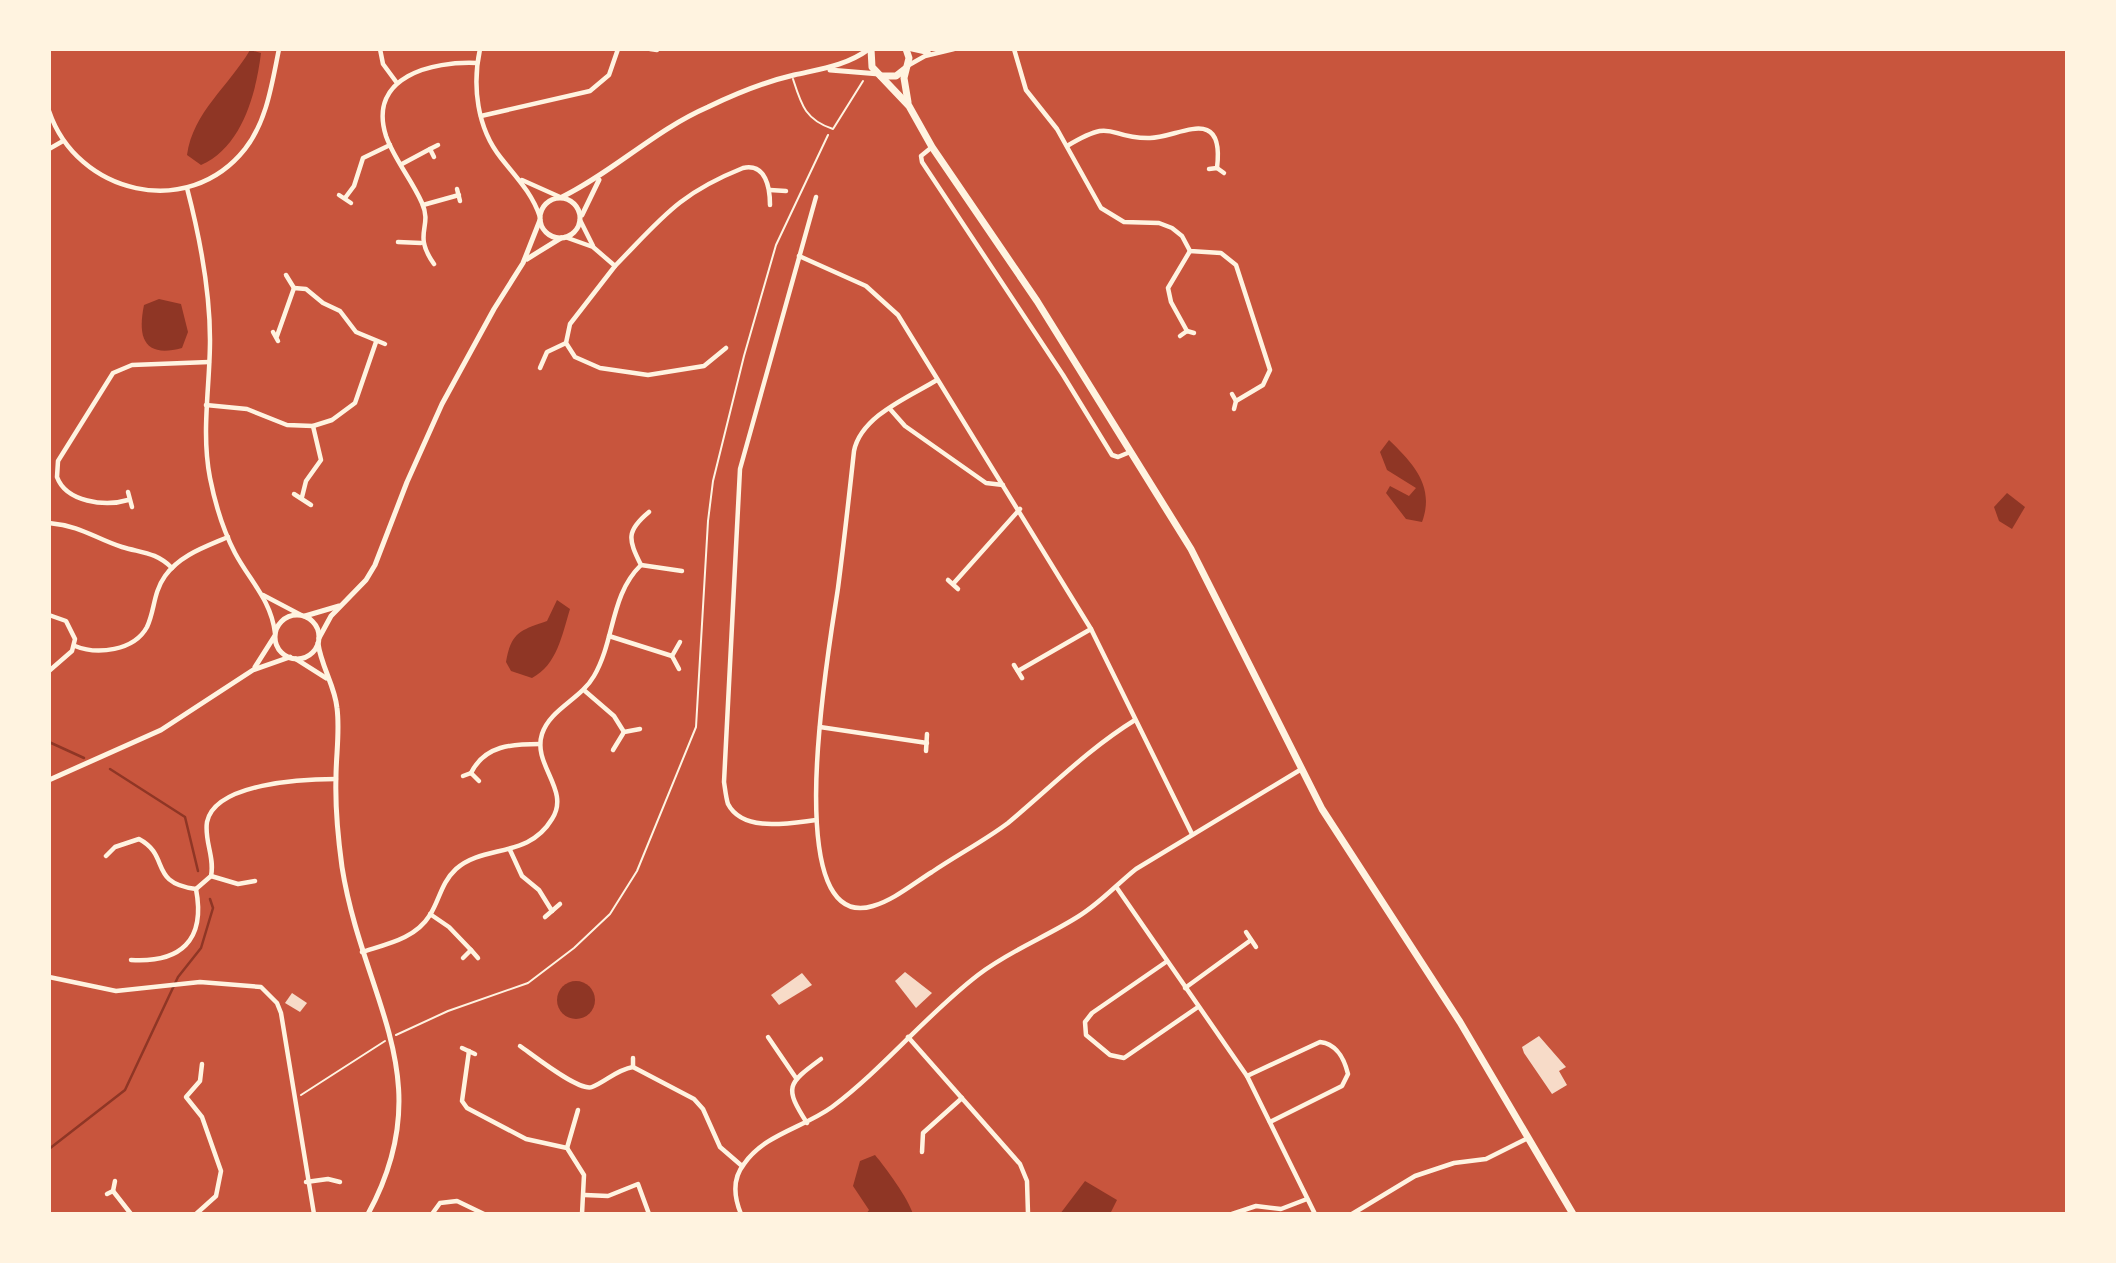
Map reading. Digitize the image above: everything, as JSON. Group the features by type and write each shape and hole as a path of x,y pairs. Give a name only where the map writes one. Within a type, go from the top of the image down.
{"highway":[{"path":"870,49 870,61 909,106 932,147 1037,302 1207,576 1300,770 1353,860 1460,1021 1573,1214"},
{"path":"909,49 904,84 909,106"},
{"path":"880,75 895,76 906,68"}],"street":[{"path":"49,111 63,141 89,169 114,183 150,191 187,188 221,172 246,148 265,111 279,49"},
{"path":"380,49 383,64 397,83"},
{"path":"480,49 477,63 481,116 494,147 519,178 548,233 593,247 615,266"},
{"path":"481,116 590,90 609,75 618,49"},
{"path":"650,49 657,50"},
{"path":"49,780 161,730 253,670 307,656 341,605 366,580 375,565 407,482 442,404 494,309 523,263 545,205 603,175 643,144 705,107 792,76 823,70 870,49"},
{"path":"909,49 933,53"},
{"path":"906,68 933,53 954,49"},
{"path":"1014,49 1026,90 1067,146 1096,203 1105,212 1124,222 1166,225 1182,236 1190,251"},
{"path":"434,264 422,243 423,205 390,145 383,114 387,97 397,83 420,70 477,63"},
{"path":"823,70 880,75"},
{"path":"1067,146 1097,129 1147,138 1195,127 1206,130 1213,139 1218,152 1217,168"},
{"path":"49,149 63,141"},
{"path":"345,198 354,186 363,158 390,145"},
{"path":"402,163 438,145"},
{"path":"932,147 921,156 922,162 1049,353 1112,456 1118,457 1130,452"},
{"path":"430,149 434,157"},
{"path":"566,343 570,324 615,266 667,210 704,185 748,166 761,173 770,190 769,205"},
{"path":"1209,169 1217,168 1224,173"},
{"path":"523,263 540,248 575,232 589,195 603,175"},
{"path":"519,178 573,202 593,247"},
{"path":"187,188 207,288 209,362 206,405 210,478 228,537 243,567 270,608 277,645 292,658 329,680"},
{"path":"770,190 786,191"},
{"path":"340,195 351,204"},
{"path":"423,205 459,195"},
{"path":"816,197 740,469 724,782 729,804 744,820 777,824 816,820"},
{"path":"398,242 422,243"},
{"path":"1190,251 1172,277 1168,292 1187,331 1194,333"},
{"path":"1190,251 1214,251 1232,260 1242,278 1260,332 1269,375 1258,389 1237,401 1234,409"},
{"path":"799,256 830,267 878,294 898,315 1020,509 1091,629 1192,834"},
{"path":"286,275 294,288"},
{"path":"276,337 294,288"},
{"path":"294,288 306,289 323,303 340,311 356,332 385,344"},
{"path":"1180,336 1187,331"},
{"path":"206,405 247,409 287,425 313,426 339,417 355,403 376,342"},
{"path":"566,343 582,362 638,375 704,366 726,348"},
{"path":"540,368 547,352 566,343"},
{"path":"719,355 726,359"},
{"path":"128,500 105,503 67,492 57,477 58,461 113,373 132,365 209,362"},
{"path":"937,380 890,409 867,427 855,444 816,759 816,820 825,877 832,891 850,906 872,907 891,898 998,830 1064,772 1135,720"},
{"path":"1232,394 1237,401"},
{"path":"890,409 905,426 986,483 1003,485"},
{"path":"302,497 306,481 321,460 313,426"},
{"path":"128,492 132,507"},
{"path":"294,494 311,505"},
{"path":"953,584 1020,509"},
{"path":"640,565 631,542 631,532 635,524 649,512"},
{"path":"49,523 95,533 123,547 153,554 172,568"},
{"path":"75,646 90,651 108,650 139,638 149,623 156,592 172,568 192,553 228,537"},
{"path":"361,953 407,936 430,914 445,880 459,866 534,840 553,818 558,796 542,761 540,744 552,717 585,691 601,661 625,584 640,565"},
{"path":"640,565 682,571"},
{"path":"948,579 958,589"},
{"path":"263,594 316,625 338,720 336,779 342,867 361,953 391,1037 400,1083 399,1126 394,1157 368,1214"},
{"path":"253,670 282,621 341,605"},
{"path":"49,615 71,625 75,646"},
{"path":"1018,671 1091,629"},
{"path":"609,636 672,656 679,669"},
{"path":"672,656 680,642"},
{"path":"49,671 75,646"},
{"path":"1014,665 1022,678"},
{"path":"585,691 614,716 624,732"},
{"path":"820,727 927,743"},
{"path":"613,750 624,732 640,729"},
{"path":"926,751 927,734"},
{"path":"463,776 471,773 479,760 496,749 540,744"},
{"path":"741,1214 735,1189 742,1166 766,1141 807,1123 852,1091 981,972 1079,916 1117,888 1136,869 1300,770"},
{"path":"471,773 479,781"},
{"path":"106,856 115,847 139,839 148,844 156,855 164,876 179,887 196,889 212,876 214,865 207,823 216,805 226,797 298,781 336,779"},
{"path":"510,850 523,876 539,890 552,911"},
{"path":"212,876 238,884 255,881"},
{"path":"1117,888 1247,1076 1315,1214"},
{"path":"131,960 159,961 182,950 196,922 199,904 196,889"},
{"path":"545,917 560,904"},
{"path":"430,914 449,927 478,958"},
{"path":"1246,932 1256,947"},
{"path":"1185,988 1251,940"},
{"path":"463,958 471,950"},
{"path":"1167,962 1092,1013 1085,1022 1086,1035 1110,1055 1124,1058 1198,1007"},
{"path":"49,977 116,991 185,984 261,986 277,1003 286,1038 306,1182 314,1214"},
{"path":"768,1037 796,1077"},
{"path":"908,1037 1020,1164 1027,1181 1028,1214"},
{"path":"1247,1076 1320,1042 1334,1046 1341,1055 1348,1074 1342,1086 1270,1122"},
{"path":"520,1046 588,1088 615,1072 633,1067 694,1099 720,1147 742,1166"},
{"path":"462,1048 475,1054"},
{"path":"469,1051 461,1093 467,1108 526,1139 567,1148 584,1175 582,1214"},
{"path":"633,1058 633,1067"},
{"path":"807,1123 792,1099 790,1087 796,1077 821,1059"},
{"path":"195,1214 209,1205 221,1185 218,1158 204,1121 186,1097 200,1081 202,1064"},
{"path":"922,1152 923,1133 962,1098"},
{"path":"567,1148 579,1110"},
{"path":"1352,1214 1415,1176 1454,1163 1486,1159 1528,1138"},
{"path":"306,1182 334,1179 340,1182"},
{"path":"115,1181 113,1191 131,1214"},
{"path":"585,1195 608,1196 638,1181 649,1214"},
{"path":"107,1194 113,1191"},
{"path":"1232,1214 1245,1207 1281,1209 1307,1199"},
{"path":"432,1214 440,1203 451,1200 484,1214"}],"lane":[{"path":"792,76 804,113 818,124 833,128 863,81"}],"path":[{"path":"294,1099 391,1037 448,1011 528,983 574,948 610,914 637,871 696,727 708,521 713,481 744,356 776,245 833,128"}],"shaded area":[{"path":"250,50 261,53 251,102 227,146 201,165 187,155 196,126"},
{"path":"159,299 181,304 188,332 182,348 159,350 146,343 142,327 144,305"},
{"path":"1389,440 1407,458 1420,477 1426,498 1422,522 1406,519 1386,493 1390,486 1409,496 1416,488 1387,470 1380,452"},
{"path":"2007,493 2025,507 2012,529 1999,521 1994,507"},
{"path":"557,600 570,609 553,657 532,678 511,671 506,662 514,638 524,630 547,621"},
{"path":"576,981 590,986 595,1000 590,1014 576,1019 562,1014 557,1000 562,986"},
{"path":"875,1155 902,1192 913,1214 866,1214 869,1210 853,1186 860,1161"},
{"path":"1085,1181 1117,1200 1110,1214 1060,1214"}],"building":[{"path":"905,972 932,993 916,1008 895,981"},
{"path":"802,973 812,985 779,1005 771,995"},
{"path":"292,993 307,1003 300,1012 285,1003"},
{"path":"1539,1036 1566,1067 1559,1071 1567,1085 1552,1094 1522,1047"}],"waterway":[{"path":"49,742 84,758"},
{"path":"110,769 185,817 198,871"},
{"path":"49,1149 125,1090 178,977 201,948 213,908 210,899"}]}
